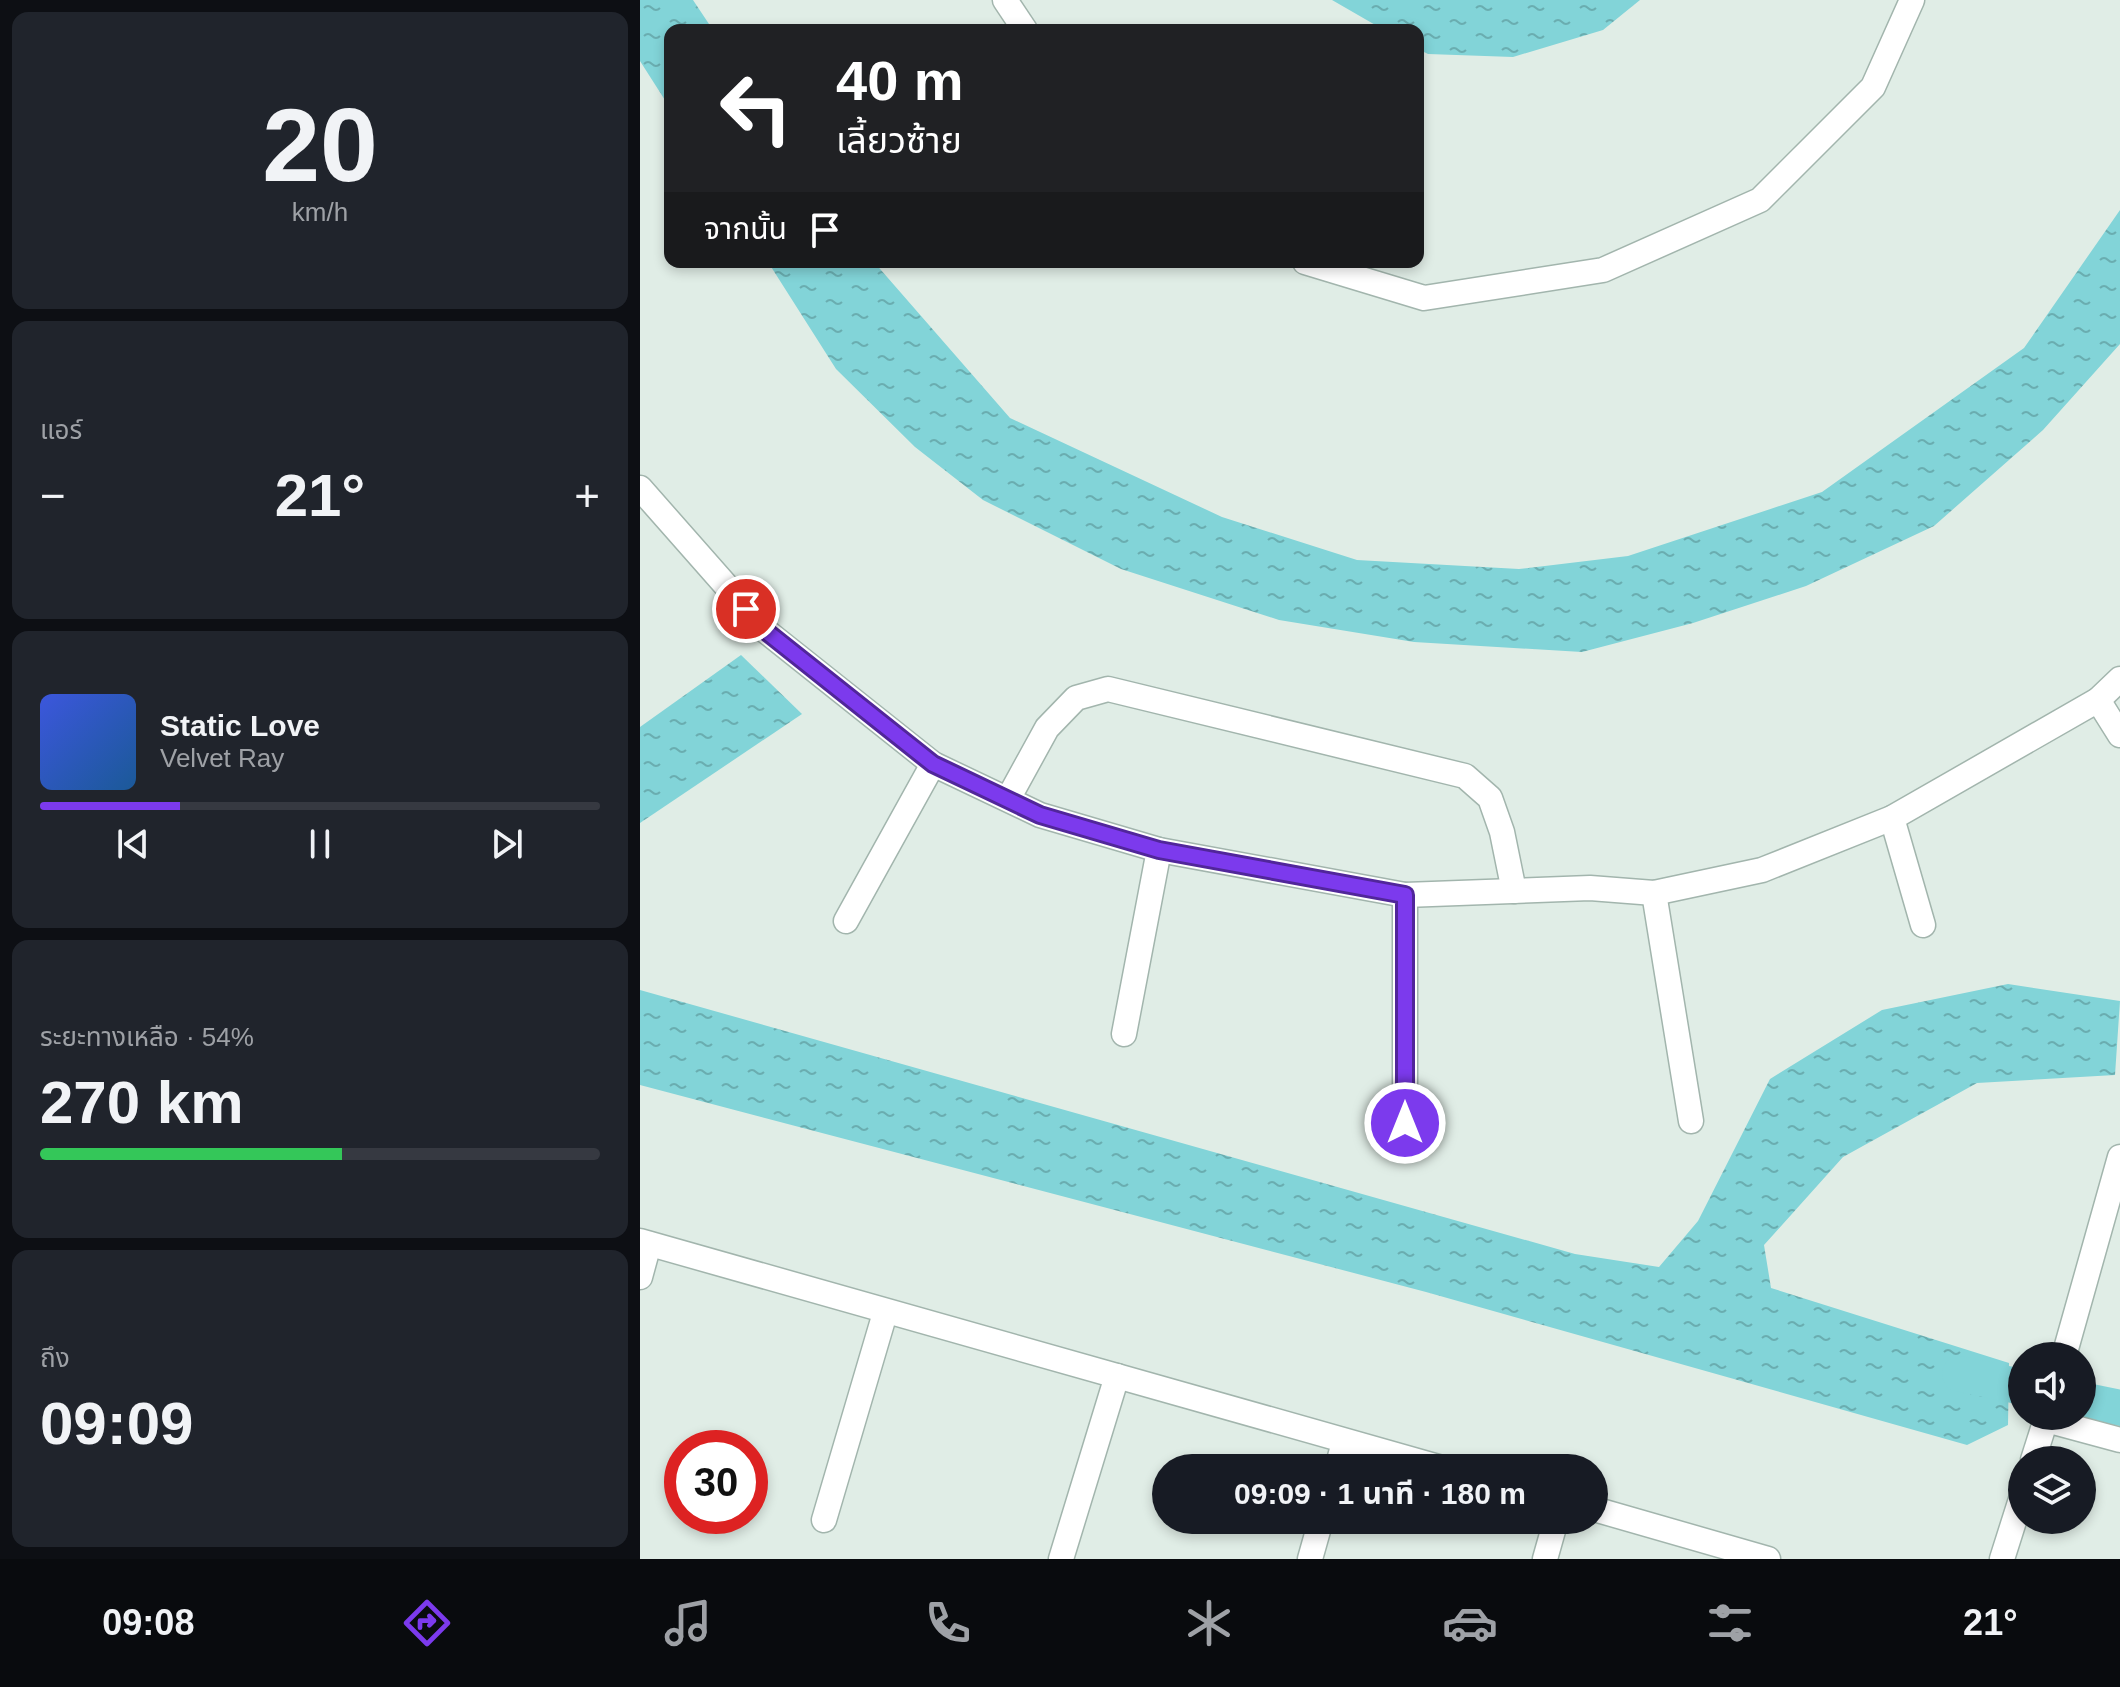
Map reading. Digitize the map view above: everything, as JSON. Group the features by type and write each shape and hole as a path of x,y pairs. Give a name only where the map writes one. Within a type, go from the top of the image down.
{"street":[{"path":"1005,0 1021,24"},
{"path":"1325,268 1424,298 1603,270 1760,200 1873,87 1912,0"},
{"path":"641,491 767,632 933,764 1040,815 1159,850 1405,895 1590,888 1654,893 1762,870 1892,818 2098,700 2120,679"},
{"path":"1008,799 1047,728 1076,698 1108,689 1465,776 1490,798 1502,832 1514,891"},
{"path":"2098,700 2120,735"},
{"path":"846,921 933,764"},
{"path":"1892,818 1923,925"},
{"path":"1124,1034 1159,850"},
{"path":"1654,893 1691,1121"},
{"path":"1405,895 1405,1123"},
{"path":"2068,1342 2120,1157"},
{"path":"640,1277 645,1243 1389,1454"},
{"path":"824,1520 885,1313"},
{"path":"1061,1559 1117,1376"},
{"path":"2087,1430 2120,1440"},
{"path":"1341,1454 1344,1442"},
{"path":"1608,1513 1768,1559"},
{"path":"1310,1559 1317,1534"},
{"path":"1545,1559 1552,1534"},
{"path":"2002,1559 2010,1534"}],"water":[{"path":"640,0 693,0 709,24 664,24 664,99 640,61"},
{"path":"1332,0 1640,0 1603,30 1513,57 1428,54 1424,52 1424,24 1374,24"},
{"path":"2120,210 2120,344 2043,430 1934,526 1806,586 1693,623 1582,652 1414,642 1279,620 1121,569 983,500 915,447 836,369 772,268 879,268 1010,418 1222,517 1357,560 1519,569 1628,556 1822,492 2024,348"},
{"path":"741,655 802,714 640,823 640,727"},
{"path":"2008,984 2120,1001 2115,1075 1977,1083 1843,1157 1764,1245 1771,1288 2008,1363 2008,1425 1967,1445 1426,1292 640,1085 640,990 1575,1254 1659,1267 1698,1221 1770,1079 1882,1010"}],"waterway":[{"path":"1960,1374 2008,1384"},
{"path":"2096,1403 2120,1408"}],"route":[{"path":"746,609 767,632 933,764 1040,815 1159,850 1405,895 1405,1123"}]}
